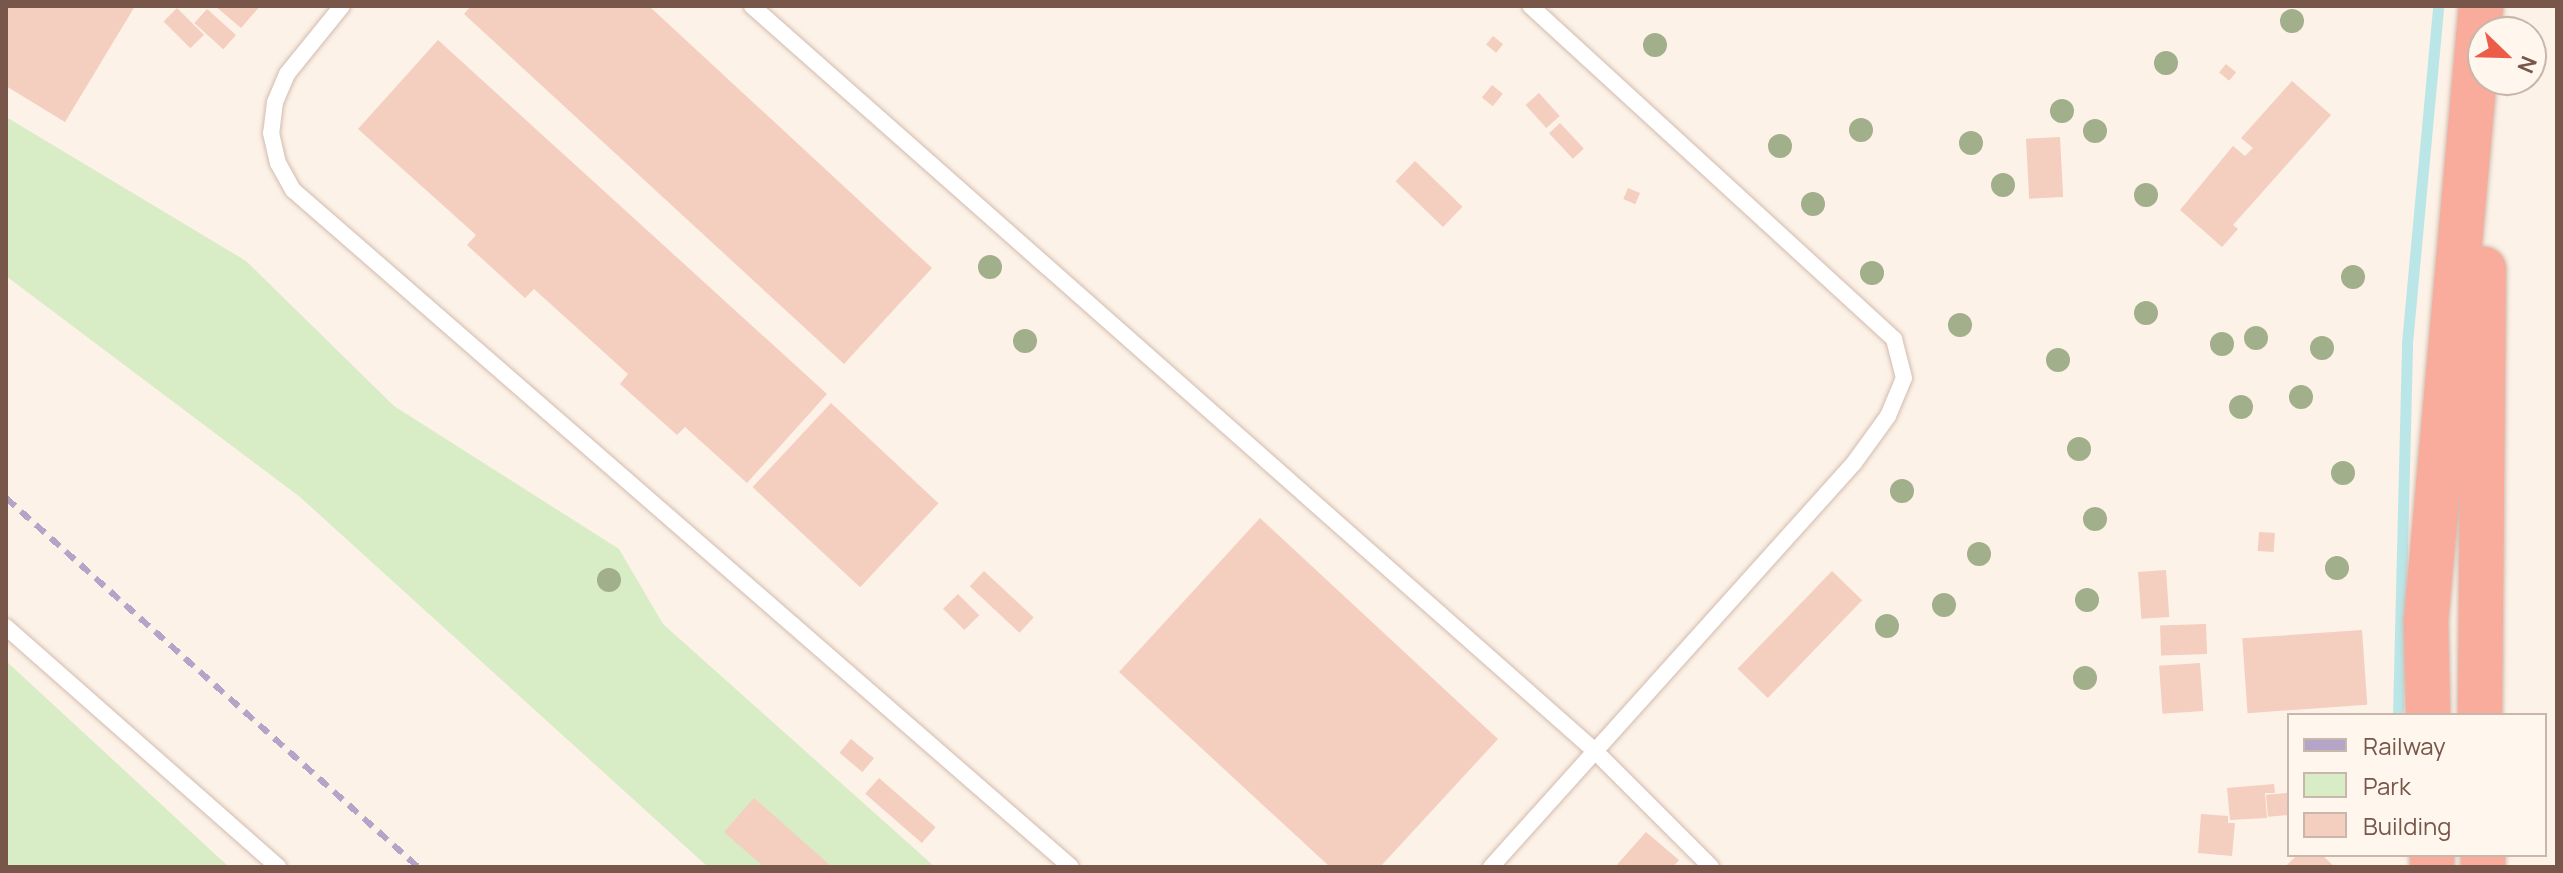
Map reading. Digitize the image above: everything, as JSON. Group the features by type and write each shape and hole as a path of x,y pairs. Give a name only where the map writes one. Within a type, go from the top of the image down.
{"highway":[{"path":"2428,713 2426,621 2481,6"},
{"path":"2480,713 2488,96"}],"lane":[{"path":"342,6 287,74 275,102 271,133 278,163 293,190 1071,867"},
{"path":"752,6 1595,751 1663,824 1711,867"},
{"path":"1491,867 1854,463 1888,416 1904,378 1894,339 1530,6"},
{"path":"6,627 278,867"}],"green space":[{"path":"6,117 246,261 394,406 619,549 663,624 935,867 708,867 300,497 6,276"},
{"path":"6,661 229,867 6,867"}],"building":[{"path":"6,6 135,6 65,122 6,86"},
{"path":"215,6 260,6 241,28"},
{"path":"471,6 649,6 932,268 844,364 464,14"},
{"path":"177,8 204,35 190,48 164,21"},
{"path":"207,9 236,35 223,49 194,23"},
{"path":"1493,36 1503,44 1496,53 1486,45"},
{"path":"438,40 827,394 747,483 685,427 677,435 620,384 628,374 534,289 525,298 467,245 476,235 358,129"},
{"path":"2226,64 2236,72 2229,81 2219,73"},
{"path":"2292,81 2331,115 2233,225 2238,229 2222,247 2180,210 2233,146 2245,156 2253,148 2241,138"},
{"path":"1492,85 1503,94 1493,106 1482,97"},
{"path":"1539,93 1560,116 1546,128 1526,105"},
{"path":"1560,123 1584,149 1573,159 1549,133"},
{"path":"2060,137 2063,197 2029,199 2026,139"},
{"path":"1415,161 1462,207 1443,227 1396,181"},
{"path":"1628,188 1640,193 1635,204 1623,199"},
{"path":"831,403 939,503 860,587 753,487"},
{"path":"1260,518 1498,739 1380,867 1330,867 1119,672"},
{"path":"2259,532 2275,533 2274,552 2258,551"},
{"path":"2166,570 2169,617 2141,619 2138,572"},
{"path":"984,571 1034,617 1019,633 970,586"},
{"path":"1832,571 1862,600 1768,698 1738,669"},
{"path":"958,594 979,615 964,630 943,609"},
{"path":"2206,624 2207,654 2161,656 2160,626"},
{"path":"2362,630 2367,705 2248,713 2242,638"},
{"path":"2200,663 2203,711 2162,714 2159,666"},
{"path":"851,739 874,758 862,772 839,753"},
{"path":"879,778 936,827 922,843 865,794"},
{"path":"2274,784 2275,793 2265,793 2267,818 2230,820 2227,788"},
{"path":"2287,793 2287,815 2268,817 2266,795"},
{"path":"754,798 832,867 764,867 724,832"},
{"path":"2201,814 2228,816 2228,823 2235,823 2232,856 2198,853"},
{"path":"1646,832 1679,860 1673,867 1615,867"},
{"path":"2295,857 2324,857 2335,867 2285,867"}],"waterway":[{"path":"2398,713 2407,343 2438,6"}],"railway":[{"path":"6,498 418,867"}]}
